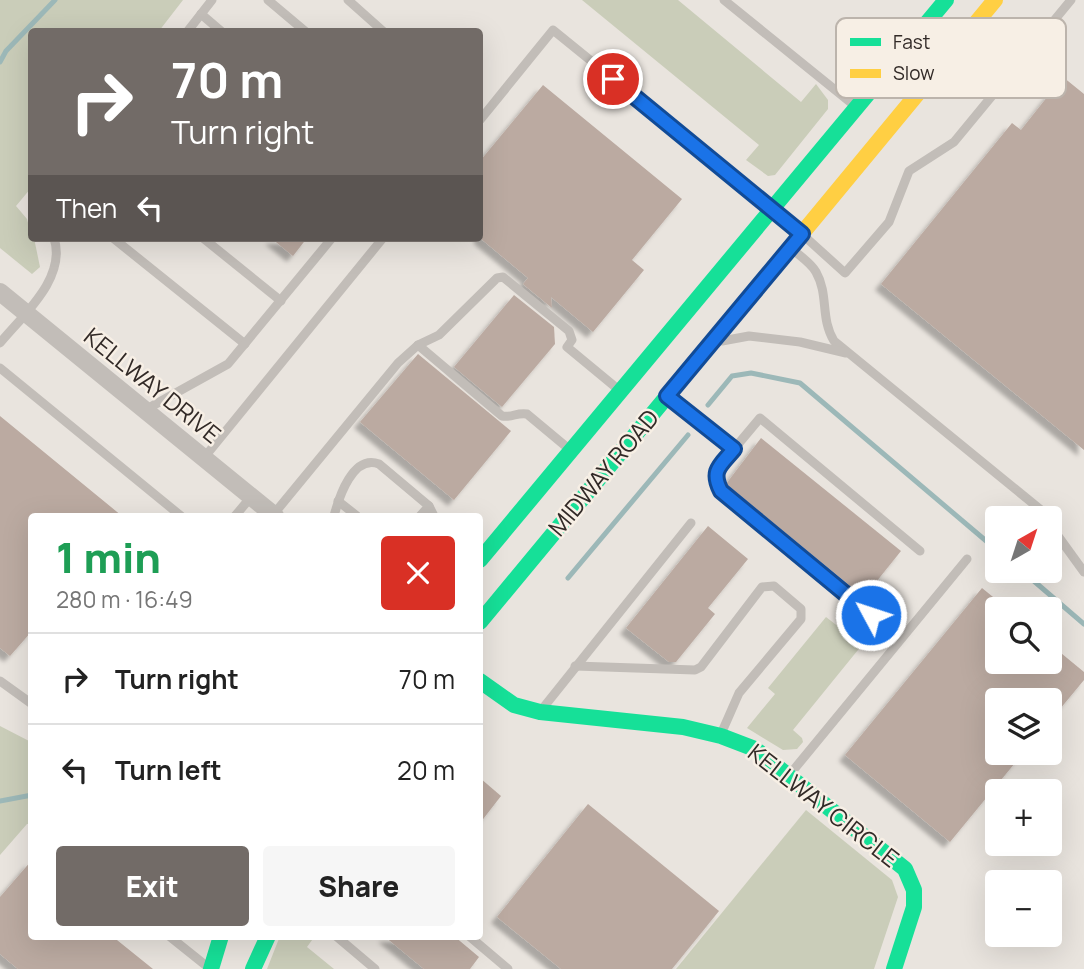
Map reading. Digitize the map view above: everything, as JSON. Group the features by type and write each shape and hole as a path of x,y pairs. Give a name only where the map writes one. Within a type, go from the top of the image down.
{"main road":[{"name":"MIDWAY ROAD","path":"931,18 946,0"},
{"name":"MIDWAY ROAD","path":"978,18 995,0"},
{"name":"MIDWAY ROAD","path":"483,618 790,248 787,221 864,98"},
{"name":"MIDWAY ROAD","path":"483,556 621,391 903,98"},
{"name":"KELLWAY CIRCLE","path":"483,683 514,705 540,712 684,727 721,736 755,749 905,869 914,890 914,907 895,969"},
{"path":"211,969 220,940"},
{"path":"253,969 266,940"}],"street":[{"name":"KELLWAY DRIVE","path":"0,292 270,513"}],"lane":[{"path":"190,28 212,0"},
{"path":"268,0 301,28"},
{"path":"348,0 380,28"},
{"path":"724,0 836,90"},
{"path":"1056,18 1071,0"},
{"path":"201,14 217,28"},
{"path":"483,116 553,30 787,221 845,273 889,222 909,172 954,142 990,98"},
{"path":"846,98 857,107"},
{"path":"0,343 47,286 57,259 55,242"},
{"path":"118,242 245,344"},
{"path":"208,242 281,301"},
{"path":"144,411 228,364 328,242"},
{"path":"203,459 380,242"},
{"path":"790,248 814,269 821,283 826,328 834,341 1036,506"},
{"path":"276,513 398,363 418,345 439,335 494,280 503,277 569,331 572,340 567,346 621,391"},
{"path":"711,344 749,336 800,342 848,353"},
{"path":"418,345 502,416 510,418 521,413 527,414 570,450"},
{"path":"0,368 177,513"},
{"path":"667,396 734,449"},
{"path":"871,615 721,491 715,479 716,471 760,418 920,551"},
{"path":"335,513 345,485 363,463 371,461 379,464 429,506 432,513"},
{"path":"238,513 251,497"},
{"path":"338,501 353,513"},
{"path":"423,513 429,506"},
{"path":"540,712 691,523"},
{"path":"1062,542 1084,572"},
{"path":"790,775 967,559"},
{"path":"575,666 695,670 701,667 762,587 774,586 801,609 801,619 739,693 721,736"},
{"path":"0,681 28,701"},
{"path":"174,940 211,969"},
{"path":"341,940 375,969"},
{"path":"474,940 508,969"}],"green space":[{"path":"0,0 183,0 161,28 28,28 28,192 16,206 27,219 28,242 35,242 40,267 32,274 0,248"},
{"path":"582,0 678,0 801,102 816,84 828,100 828,109 775,175 768,176 746,160 759,145"},
{"path":"826,617 862,645 793,730 803,742 797,749 783,750 747,728 775,694 768,688"},
{"path":"0,726 28,740 28,824 0,855"},
{"path":"806,810 892,880 898,897 874,969 676,969"},
{"path":"278,940 312,940 307,947 334,969 267,969"}],"building":[{"path":"1066,79 1084,94 1084,450 881,284 1012,123 1021,130 1046,98 1066,98"},
{"path":"543,85 682,199 632,260 644,270 593,332 551,297 552,308 523,284 528,278 483,240 483,157"},
{"path":"276,242 304,242 293,256"},
{"path":"514,295 554,327 555,344 502,407 454,367"},
{"path":"418,354 511,431 454,500 360,422"},
{"path":"0,416 118,513 28,513 28,636 10,656 0,648"},
{"path":"761,438 901,551 864,597 726,484"},
{"path":"708,526 748,559 708,608 715,614 676,662 669,662 626,628"},
{"path":"982,588 993,597 985,597 985,674 1062,674 1062,654 1084,672 1084,680 1062,707 1062,688 985,688 985,765 1013,765 1002,779 985,779 985,799 950,842 845,755"},
{"path":"483,781 501,796 483,819"},
{"path":"588,804 719,911 672,969 561,969 497,917"},
{"path":"28,865 28,940 117,940 153,969 18,969 0,954 0,897"},
{"path":"389,940 459,940 479,957 470,969 424,969"}],"waterway":[{"path":"28,28 55,0"},
{"path":"0,62 6,51 28,28"},
{"path":"708,405 732,376 751,373 800,383 985,540"},
{"path":"568,578 688,435"},
{"path":"1036,583 1084,624"},
{"path":"0,801 28,796"}],"traffic: fast":[{"path":"931,18 946,0"},
{"path":"483,556 864,98"},
{"path":"483,618 780,260"},
{"path":"483,683 514,705 540,712 683,727 721,736 755,749 905,869 914,890 914,907 894,969"},
{"path":"211,969 220,940"},
{"path":"253,969 266,940"}],"traffic: slow":[{"path":"980,18 995,0"},
{"path":"780,260 914,98"}],"route":[{"path":"613,79 802,234 667,396 734,449 716,471 715,479 721,491 871,615"}]}
